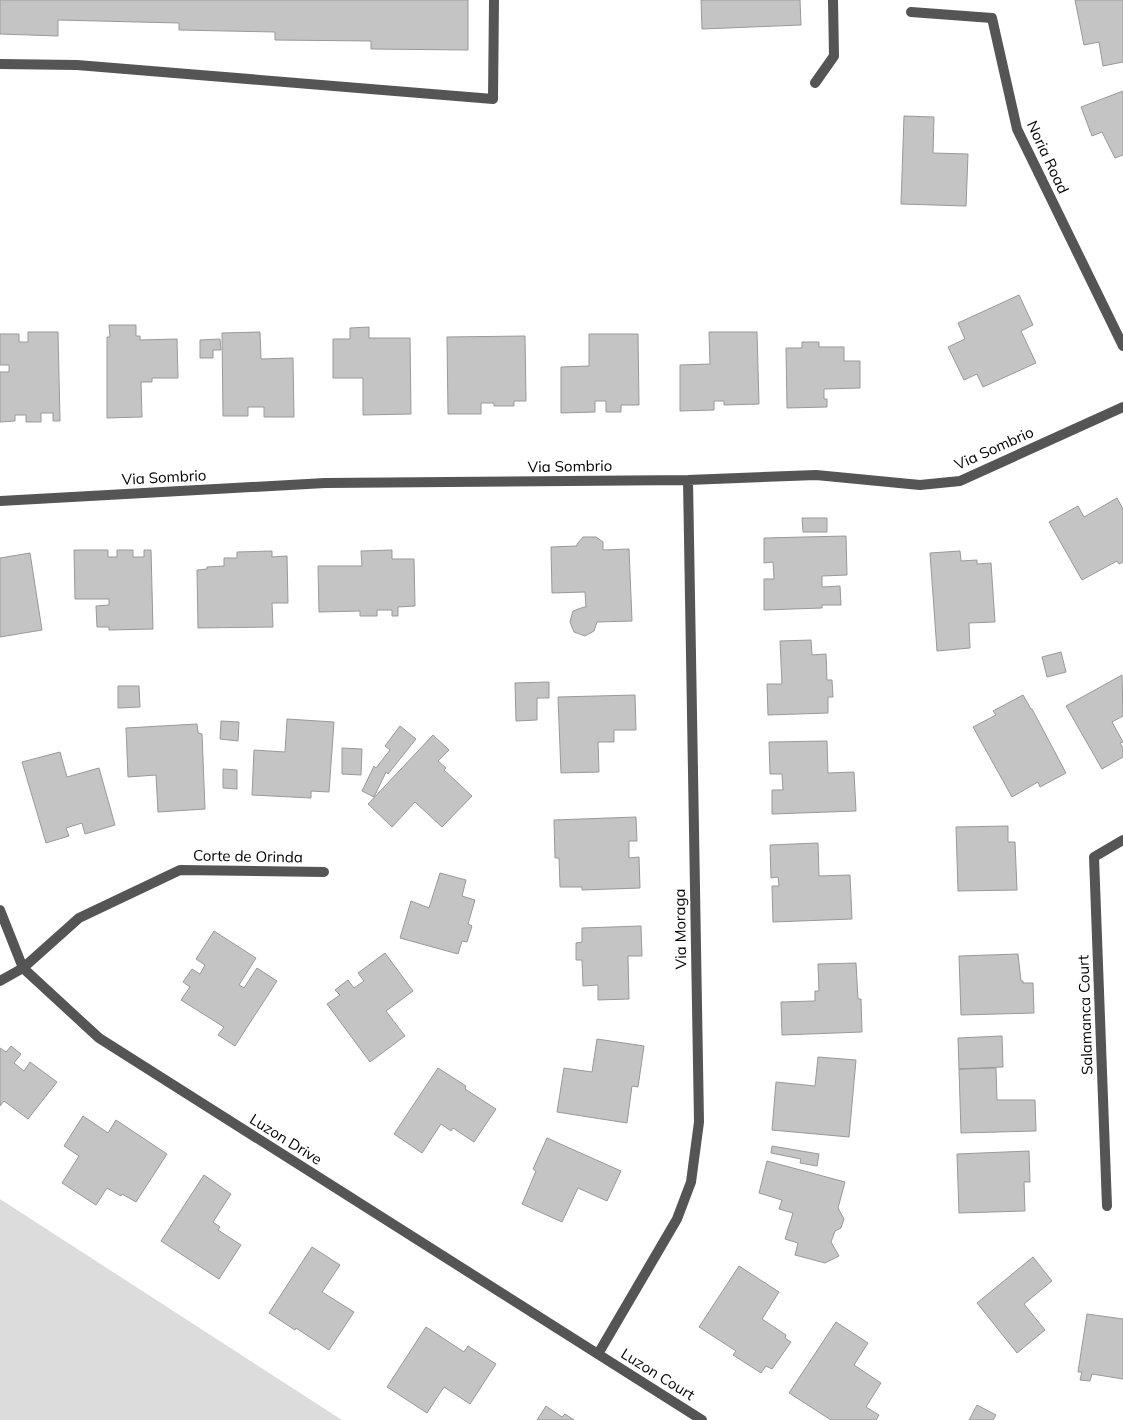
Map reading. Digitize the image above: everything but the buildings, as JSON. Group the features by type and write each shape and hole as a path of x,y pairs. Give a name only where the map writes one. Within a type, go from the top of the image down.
{"street":[{"path":"0,64 76,65 493,99 494,0"},
{"path":"814,82 834,56 833,0"},
{"name":"Noria Road","path":"911,12 992,18 1017,129 1123,346"},
{"name":"Via Sombrio","path":"0,501 325,483 688,480 816,475 920,485 960,481 1123,407"},
{"name":"Via Moraga","path":"598,1354 678,1219 692,1182 699,1122 688,480"},
{"name":"Salamanca Court","path":"1107,1206 1094,857 1123,840"},
{"name":"Corte de Orinda","path":"0,981 23,968 79,918 180,870 324,872"},
{"name":"Luzon Drive","path":"0,910 23,968 99,1038 598,1354"},
{"name":"Luzon Court","path":"598,1354 702,1420"}],"shaded area":[{"path":"0,1199 342,1420 0,1420"}]}
